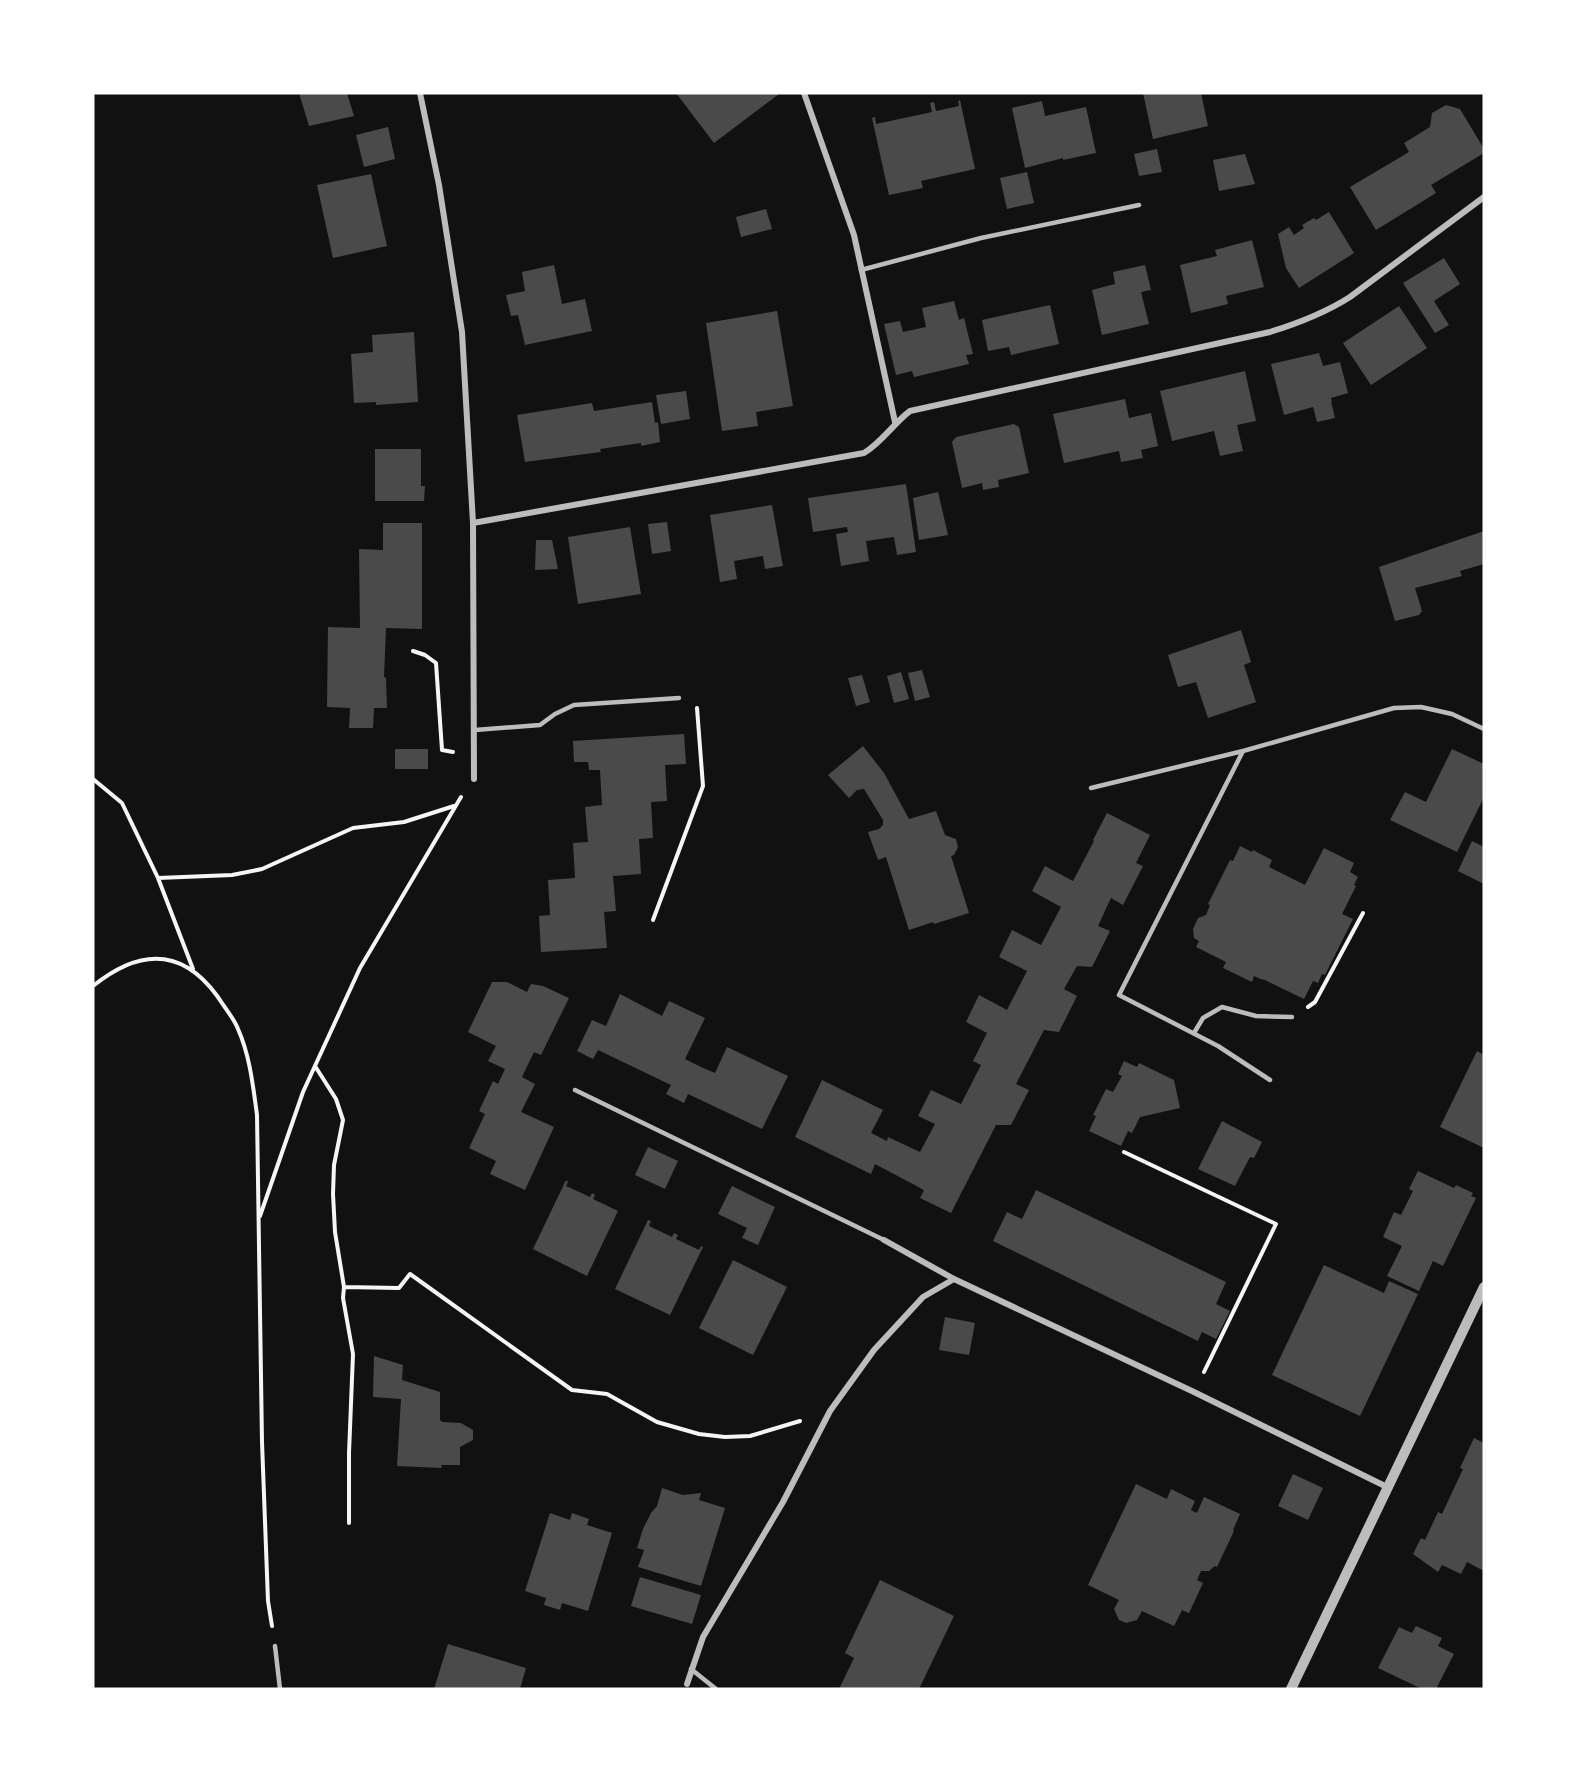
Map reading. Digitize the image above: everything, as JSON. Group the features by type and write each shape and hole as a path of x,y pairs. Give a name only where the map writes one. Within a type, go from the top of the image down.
{"street":[{"path":"420,93 439,185 462,332 473,523 474,779"},
{"path":"804,93 850,224 895,422"},
{"path":"473,523 864,453 873,447 895,422 910,411 1270,332 1329,310 1350,297 1484,197"},
{"path":"884,1240 954,1279 1194,1392 1387,1487"},
{"path":"687,1684 703,1637 783,1502 830,1411 874,1350 922,1297 954,1279"},
{"path":"1291,1689 1484,1287"}],"lane":[{"path":"861,270 981,238 1139,205"},
{"path":"475,730 540,725 555,714 574,705 679,698"},
{"path":"1091,788 1243,751 1394,708 1421,707 1452,714 1484,729"},
{"path":"1243,751 1119,995 1218,1046 1270,1080"},
{"path":"1194,1033 1203,1018 1222,1007 1256,1016 1292,1017"},
{"path":"575,1090 884,1240"},
{"path":"275,1646 280,1689"},
{"path":"691,1670 716,1689"}],"path":[{"path":"413,651 436,663 442,750 474,754"},
{"path":"653,920 703,786 696,701 679,698"},
{"path":"93,779 122,803 158,878 194,971"},
{"path":"259,1219 303,1092 360,968 455,806 474,779"},
{"path":"158,878 232,875 262,869 353,828 404,822 455,806"},
{"path":"1292,1017 1315,1002 1363,912"},
{"path":"93,986 122,966 136,961 164,958 176,961 194,971 215,992 238,1028 249,1065 257,1115 262,1442 268,1601 275,1646"},
{"path":"315,1066 336,1099 343,1120 334,1165 333,1194 335,1232 344,1287 343,1298 353,1354 349,1523"},
{"path":"1124,1152 1276,1224 1194,1392"},
{"path":"344,1287 399,1288 410,1274 572,1390 607,1394 657,1422 699,1434 725,1437 750,1436 809,1418 837,1403"}],"building":[{"path":"299,93 347,93 354,116 309,126"},
{"path":"676,93 778,93 779,94 714,143"},
{"path":"1143,93 1201,93 1208,126 1153,139"},
{"path":"960,100 975,169 921,181 923,188 889,195 872,118 875,117 876,124 932,112 930,103 934,102 936,111 959,106 958,101"},
{"path":"1042,101 1045,116 1086,107 1096,153 1063,160 1063,158 1025,168 1012,108"},
{"path":"1446,105 1460,109 1484,149 1484,153 1431,185 1436,193 1376,230 1350,187 1409,152 1404,143 1430,127 1432,113"},
{"path":"388,127 395,159 364,167 356,135"},
{"path":"1157,149 1162,172 1139,176 1134,154"},
{"path":"1245,154 1255,184 1219,191 1213,160"},
{"path":"1027,172 1034,203 1007,209 1000,178"},
{"path":"371,174 387,246 333,258 317,185"},
{"path":"766,209 772,229 741,237 736,217"},
{"path":"1329,212 1354,253 1299,288 1286,268 1278,234 1289,227 1294,235 1304,228 1302,225"},
{"path":"1252,240 1264,287 1226,296 1228,304 1191,313 1180,265 1217,256 1215,250"},
{"path":"1444,258 1460,284 1434,301 1449,325 1435,333 1403,283"},
{"path":"554,265 562,304 585,299 592,331 525,345 518,315 511,316 506,295 525,291 522,272"},
{"path":"1145,265 1151,290 1141,292 1149,324 1102,335 1092,290 1115,284 1113,272"},
{"path":"954,301 959,320 964,318 973,354 966,355 969,364 914,377 912,371 896,375 884,324 900,321 903,332 926,327 922,308"},
{"path":"1050,305 1059,344 1011,355 1009,347 988,351 982,320"},
{"path":"1399,306 1427,348 1371,385 1343,343"},
{"path":"777,311 793,406 756,412 758,426 722,431 706,323"},
{"path":"414,332 418,402 376,405 376,402 354,403 351,354 373,352 372,335"},
{"path":"1319,353 1323,366 1340,362 1348,393 1331,398 1335,418 1317,422 1313,407 1284,415 1271,364"},
{"path":"1245,371 1256,421 1237,425 1243,451 1220,456 1214,431 1172,441 1160,391"},
{"path":"686,391 690,419 661,424 656,395"},
{"path":"1125,399 1129,418 1151,413 1158,446 1141,450 1143,458 1121,462 1119,451 1064,463 1053,414"},
{"path":"652,402 655,423 658,422 660,442 600,449 601,452 525,462 517,415 592,403 594,411"},
{"path":"1014,424 1019,427 1029,473 998,480 999,487 983,490 982,483 962,488 952,442 956,437"},
{"path":"375,449 421,449 421,486 425,486 424,501 375,501"},
{"path":"906,484 916,552 897,555 894,537 866,541 869,561 841,566 836,534 848,532 847,527 813,532 808,498"},
{"path":"938,492 948,535 919,540 913,498"},
{"path":"772,505 783,566 765,569 763,556 734,561 737,579 720,582 710,515"},
{"path":"667,522 671,551 652,554 648,524"},
{"path":"383,523 422,523 422,629 386,628 384,677 386,678 387,708 374,708 373,728 349,728 350,708 327,707 328,627 360,628 359,549 383,550"},
{"path":"630,527 641,594 578,604 568,537"},
{"path":"1484,531 1484,564 1460,571 1462,576 1415,588 1422,611 1419,615 1395,621 1379,567"},
{"path":"536,540 552,540 558,569 535,570"},
{"path":"1241,630 1251,662 1244,665 1256,702 1208,718 1196,682 1178,687 1168,655"},
{"path":"922,670 930,697 915,701 908,673"},
{"path":"901,672 909,699 894,703 887,676"},
{"path":"862,675 870,702 856,706 848,678"},
{"path":"684,734 686,764 665,765 667,801 651,802 653,838 639,839 641,874 613,876 616,911 604,912 607,948 541,952 539,916 550,915 548,880 575,878 573,843 588,842 585,807 602,805 600,770 589,770 588,762 574,762 573,741"},
{"path":"863,746 884,773 909,819 936,811 945,835 956,839 958,847 951,856 969,913 909,930 886,857 878,860 868,832 879,829 883,825 883,820 864,789 857,790 849,798 828,775"},
{"path":"395,749 428,749 428,769 395,769"},
{"path":"1452,749 1484,764 1484,797 1457,852 1390,820 1405,792 1426,802"},
{"path":"1107,813 1150,835 1136,863 1143,866 1123,905 1111,898 1098,926 1110,931 1092,967 1077,966 1064,989 1077,996 1059,1032 1044,1030 1016,1084 1029,1090 1011,1125 996,1125 951,1213 920,1198 924,1190 875,1164 871,1174 795,1137 822,1080 883,1110 871,1133 887,1141 888,1137 920,1152 935,1124 918,1116 931,1090 961,1104 981,1065 973,1061 987,1033 966,1022 979,995 1007,1010 1027,971 999,957 1012,930 1041,945 1061,907 1032,891 1045,866 1073,881"},
{"path":"1472,841 1484,847 1484,884 1458,871"},
{"path":"1240,846 1272,860 1269,867 1305,885 1324,848 1354,863 1350,872 1358,877 1354,885 1356,886 1342,914 1353,919 1325,975 1322,974 1318,983 1313,981 1304,999 1254,976 1252,982 1223,968 1226,962 1196,947 1199,941 1194,938 1193,929 1198,918 1206,915 1210,905 1208,904 1230,860 1233,861"},
{"path":"492,982 507,982 527,992 531,984 543,986 569,998 541,1055 534,1052 522,1077 535,1084 521,1112 554,1127 525,1190 490,1174 496,1161 469,1148 485,1114 479,1111 493,1081 498,1084 505,1069 488,1061 496,1046 468,1032"},
{"path":"620,994 662,1016 669,1001 705,1018 685,1059 701,1067 715,1073 727,1047 788,1076 762,1129 688,1094 684,1103 666,1094 671,1085 598,1050 593,1059 577,1051 592,1020 606,1026"},
{"path":"1477,1051 1484,1055 1484,1148 1440,1127"},
{"path":"1124,1061 1137,1067 1139,1063 1174,1080 1180,1108 1140,1117 1132,1133 1128,1131 1121,1146 1089,1131 1096,1116 1093,1115 1106,1089 1113,1092 1122,1076 1118,1074"},
{"path":"1222,1121 1262,1142 1254,1158 1250,1157 1235,1186 1198,1169"},
{"path":"648,1147 678,1161 665,1189 635,1175"},
{"path":"1418,1171 1454,1188 1456,1185 1473,1193 1471,1196 1476,1198 1443,1266 1433,1261 1419,1291 1387,1276 1402,1246 1383,1237 1394,1212 1401,1215 1413,1191 1409,1189"},
{"path":"566,1180 568,1182 566,1186 590,1197 592,1193 595,1195 593,1199 618,1211 587,1276 533,1249"},
{"path":"732,1186 775,1207 758,1245 742,1238 747,1228 718,1214"},
{"path":"1036,1190 1226,1282 1216,1304 1230,1311 1216,1339 1202,1332 1198,1341 993,1241 1007,1212 1022,1219"},
{"path":"648,1220 651,1221 649,1226 672,1237 674,1233 678,1235 676,1239 699,1250 701,1246 703,1247 670,1315 615,1289"},
{"path":"733,1260 787,1287 753,1355 699,1328"},
{"path":"1324,1265 1384,1293 1389,1281 1418,1294 1360,1416 1272,1375"},
{"path":"945,1317 975,1323 969,1355 939,1350"},
{"path":"374,1356 403,1365 402,1380 440,1392 440,1420 442,1422 461,1423 473,1430 473,1440 460,1447 460,1465 441,1465 442,1468 397,1466 401,1399 373,1397"},
{"path":"1474,1438 1484,1443 1484,1571 1467,1562 1461,1574 1442,1565 1438,1572 1413,1554 1421,1538 1425,1540 1438,1512 1442,1514 1463,1469 1460,1468"},
{"path":"1293,1474 1323,1488 1308,1520 1278,1506"},
{"path":"1136,1484 1167,1499 1171,1489 1195,1501 1191,1510 1197,1513 1204,1497 1240,1514 1217,1567 1209,1571 1201,1571 1197,1580 1203,1583 1189,1613 1182,1610 1174,1626 1142,1611 1137,1620 1126,1623 1119,1620 1114,1609 1119,1600 1088,1585"},
{"path":"662,1488 683,1495 701,1493 699,1500 725,1508 701,1586 638,1567 644,1550 637,1548 643,1529 657,1506"},
{"path":"550,1513 570,1520 572,1513 589,1519 587,1525 612,1533 588,1611 562,1603 560,1610 544,1605 546,1598 525,1591"},
{"path":"640,1577 701,1595 692,1624 631,1606"},
{"path":"880,1580 954,1616 919,1689 839,1689 854,1658 845,1653"},
{"path":"1416,1626 1442,1638 1438,1646 1454,1654 1436,1689 1422,1689 1378,1668 1399,1627 1412,1633"},
{"path":"448,1644 526,1668 520,1689 434,1689"}]}
